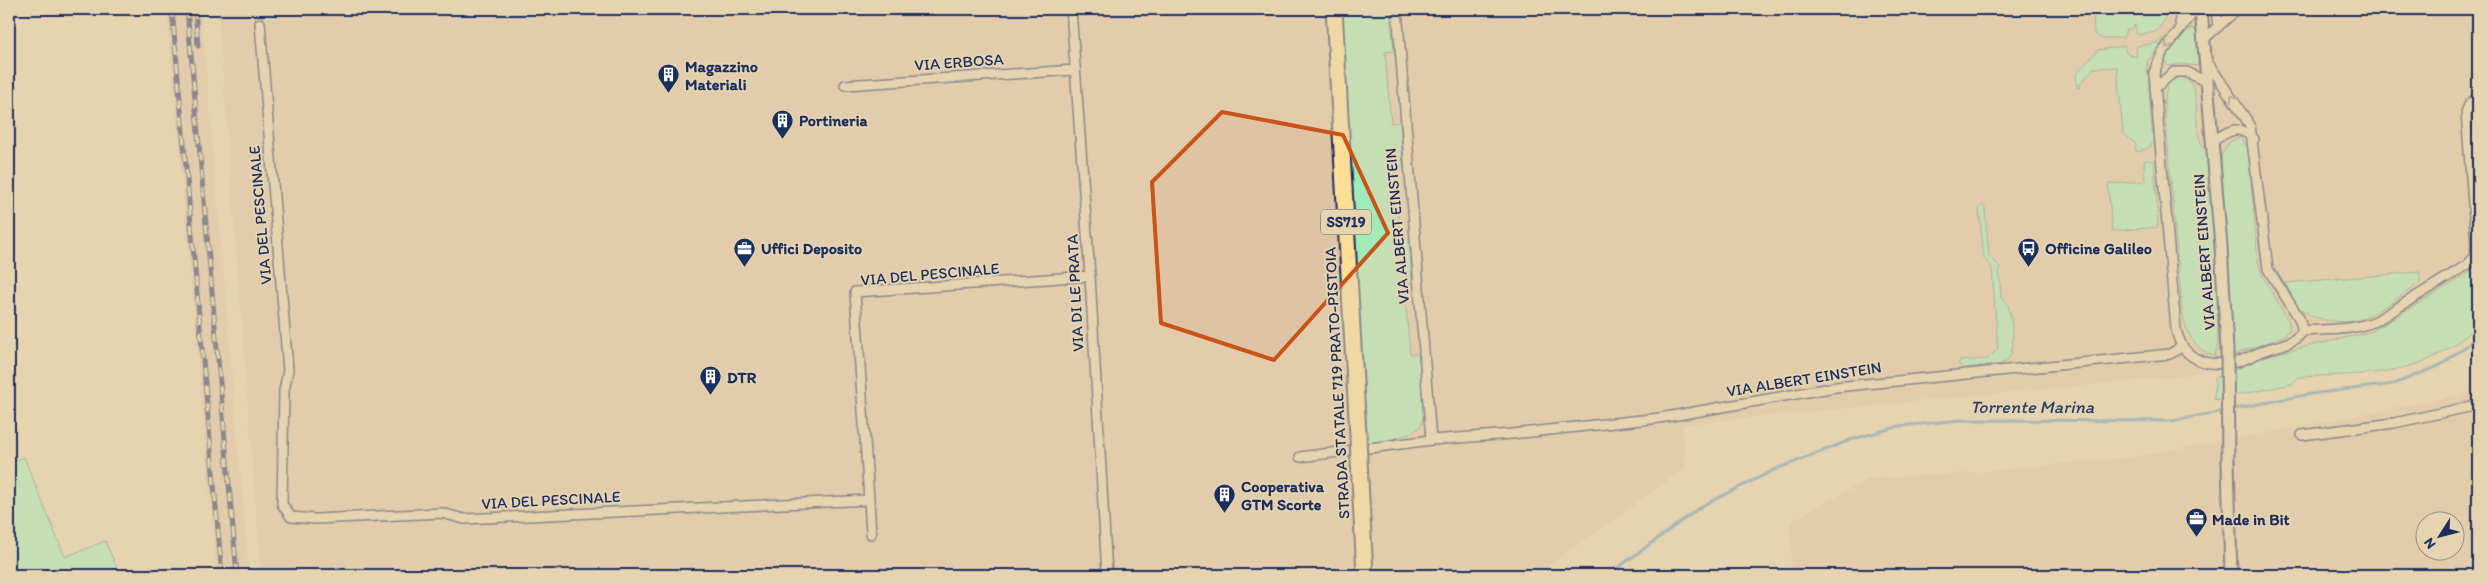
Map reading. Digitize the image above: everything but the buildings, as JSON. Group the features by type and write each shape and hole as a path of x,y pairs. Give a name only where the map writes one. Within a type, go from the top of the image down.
{"highway":[{"name":"STRADA STATALE 719 PRATO-PISTOIA","path":"1334,9 1365,575"}],"street":[{"name":"VIA DI LE PRATA","path":"1071,9 1090,276 1107,575"},
{"name":"VIA ALBERT EINSTEIN","path":"1397,9 1431,440"},
{"path":"2179,9 2181,29"},
{"name":"VIA ALBERT EINSTEIN","path":"1300,457 1431,440 1512,434 1660,418 1836,387 2170,354 2181,347 2176,329 2154,73 2158,59 2196,9"},
{"name":"VIA ALBERT EINSTEIN","path":"2202,9 2227,349 2231,575"},
{"path":"2216,9 2218,26"},
{"path":"2204,39 2232,14 2231,9"},
{"name":"VIA DEL PESCINALE","path":"260,23 288,370 284,390 282,504 291,517 315,519 442,513 464,519 869,500 855,292 1090,276"},
{"name":"VIA ALBERT EINSTEIN","path":"2206,60 2248,120 2254,139 2268,269 2299,318 2303,332"},
{"name":"VIA ERBOSA","path":"846,85 1075,70"},
{"path":"2155,88 2174,72 2187,72 2208,83"},
{"path":"2181,347 2191,356 2201,361 2213,363 2236,362 2288,343 2298,338 2303,332 2360,328 2376,321 2466,265 2475,257 2476,244 2466,112 2470,102 2478,97"},
{"path":"2213,141 2230,130 2237,128 2254,139"},
{"path":"2302,436 2394,423 2478,405"},
{"path":"869,500 871,534"}],"highlighted area":[{"path":"1222,112 1343,135 1388,233 1274,360 1161,323 1152,182"}],"shaded area":[{"path":"167,9 201,9 249,575 217,575"},
{"path":"218,9 2478,9 2478,269 2380,331 2275,359 2172,377 1682,424 1686,468 1535,575 261,575"},
{"path":"2478,391 2478,575 1792,575 1790,522 1869,479 1968,473 2127,458 2294,428"}],"green space":[{"path":"1342,9 1390,9 1394,51 1385,52 1391,123 1400,122 1403,167 1394,168 1400,239 1409,239 1412,283 1404,284 1410,354 1418,354 1423,393 1422,423 1419,428 1404,436 1371,443 1367,442"},
{"path":"2093,9 2165,9 2165,20 2156,32 2137,35 2135,25 2130,29 2126,29 2124,37 2102,39 2094,33"},
{"path":"2194,28 2197,33 2198,66 2183,64 2168,66 2165,61 2173,46 2181,36"},
{"path":"2166,37 2147,62 2153,142 2150,147 2139,152 2135,150 2136,144 2123,133 2117,67 2094,68 2080,84 2081,87 2077,88 2076,74 2098,50 2124,46 2126,53 2136,57 2137,46 2156,43"},
{"path":"2179,77 2188,81 2193,88 2196,98 2198,133 2201,143 2207,151 2217,274 2218,344 2215,356 2201,350 2196,345 2185,325 2182,310 2164,101 2168,83"},
{"path":"2240,137 2248,148 2258,261 2262,275 2289,322 2290,329 2284,336 2233,355 2221,156 2229,142"},
{"path":"2144,161 2154,161 2158,227 2112,231 2108,184 2145,181"},
{"path":"1983,205 1985,208 1989,256 1999,266 2001,298 2008,304 2013,345 2008,360 2002,364 1964,368 1959,365 1959,361 1988,359 1998,349 1992,268 1984,258 1979,209"},
{"path":"2478,263 2478,323 2459,341 2439,354 2418,364 2396,369 2349,375 2299,377 2292,384 2214,400 2215,378 2269,355 2371,332 2469,273"},
{"path":"2420,272 2420,282 2404,294 2368,316 2347,322 2321,319 2307,313 2296,304 2285,283"},
{"path":"24,457 65,557 105,541 120,575 9,575 9,464"}],"waterway":[{"name":"Torrente Marina","path":"1608,575 1702,506 1774,470 1853,439 1900,426 1961,420 2173,421 2310,394 2394,384 2441,365 2478,337"}],"railway":[{"path":"172,9 222,575"},
{"path":"187,9 237,575"},
{"path":"195,9 198,46"}],"place":[{"name":"Magazzino Materiali","path":"669,94"},
{"name":"Portineria","path":"783,139"},
{"name":"Uffici Deposito","path":"745,267"},
{"name":"Officine Galileo","path":"2029,267"},
{"name":"DTR","path":"711,396"},
{"name":"Cooperativa GTM Scorte","path":"1225,514"},
{"name":"Made in Bit","path":"2196,538"}]}
